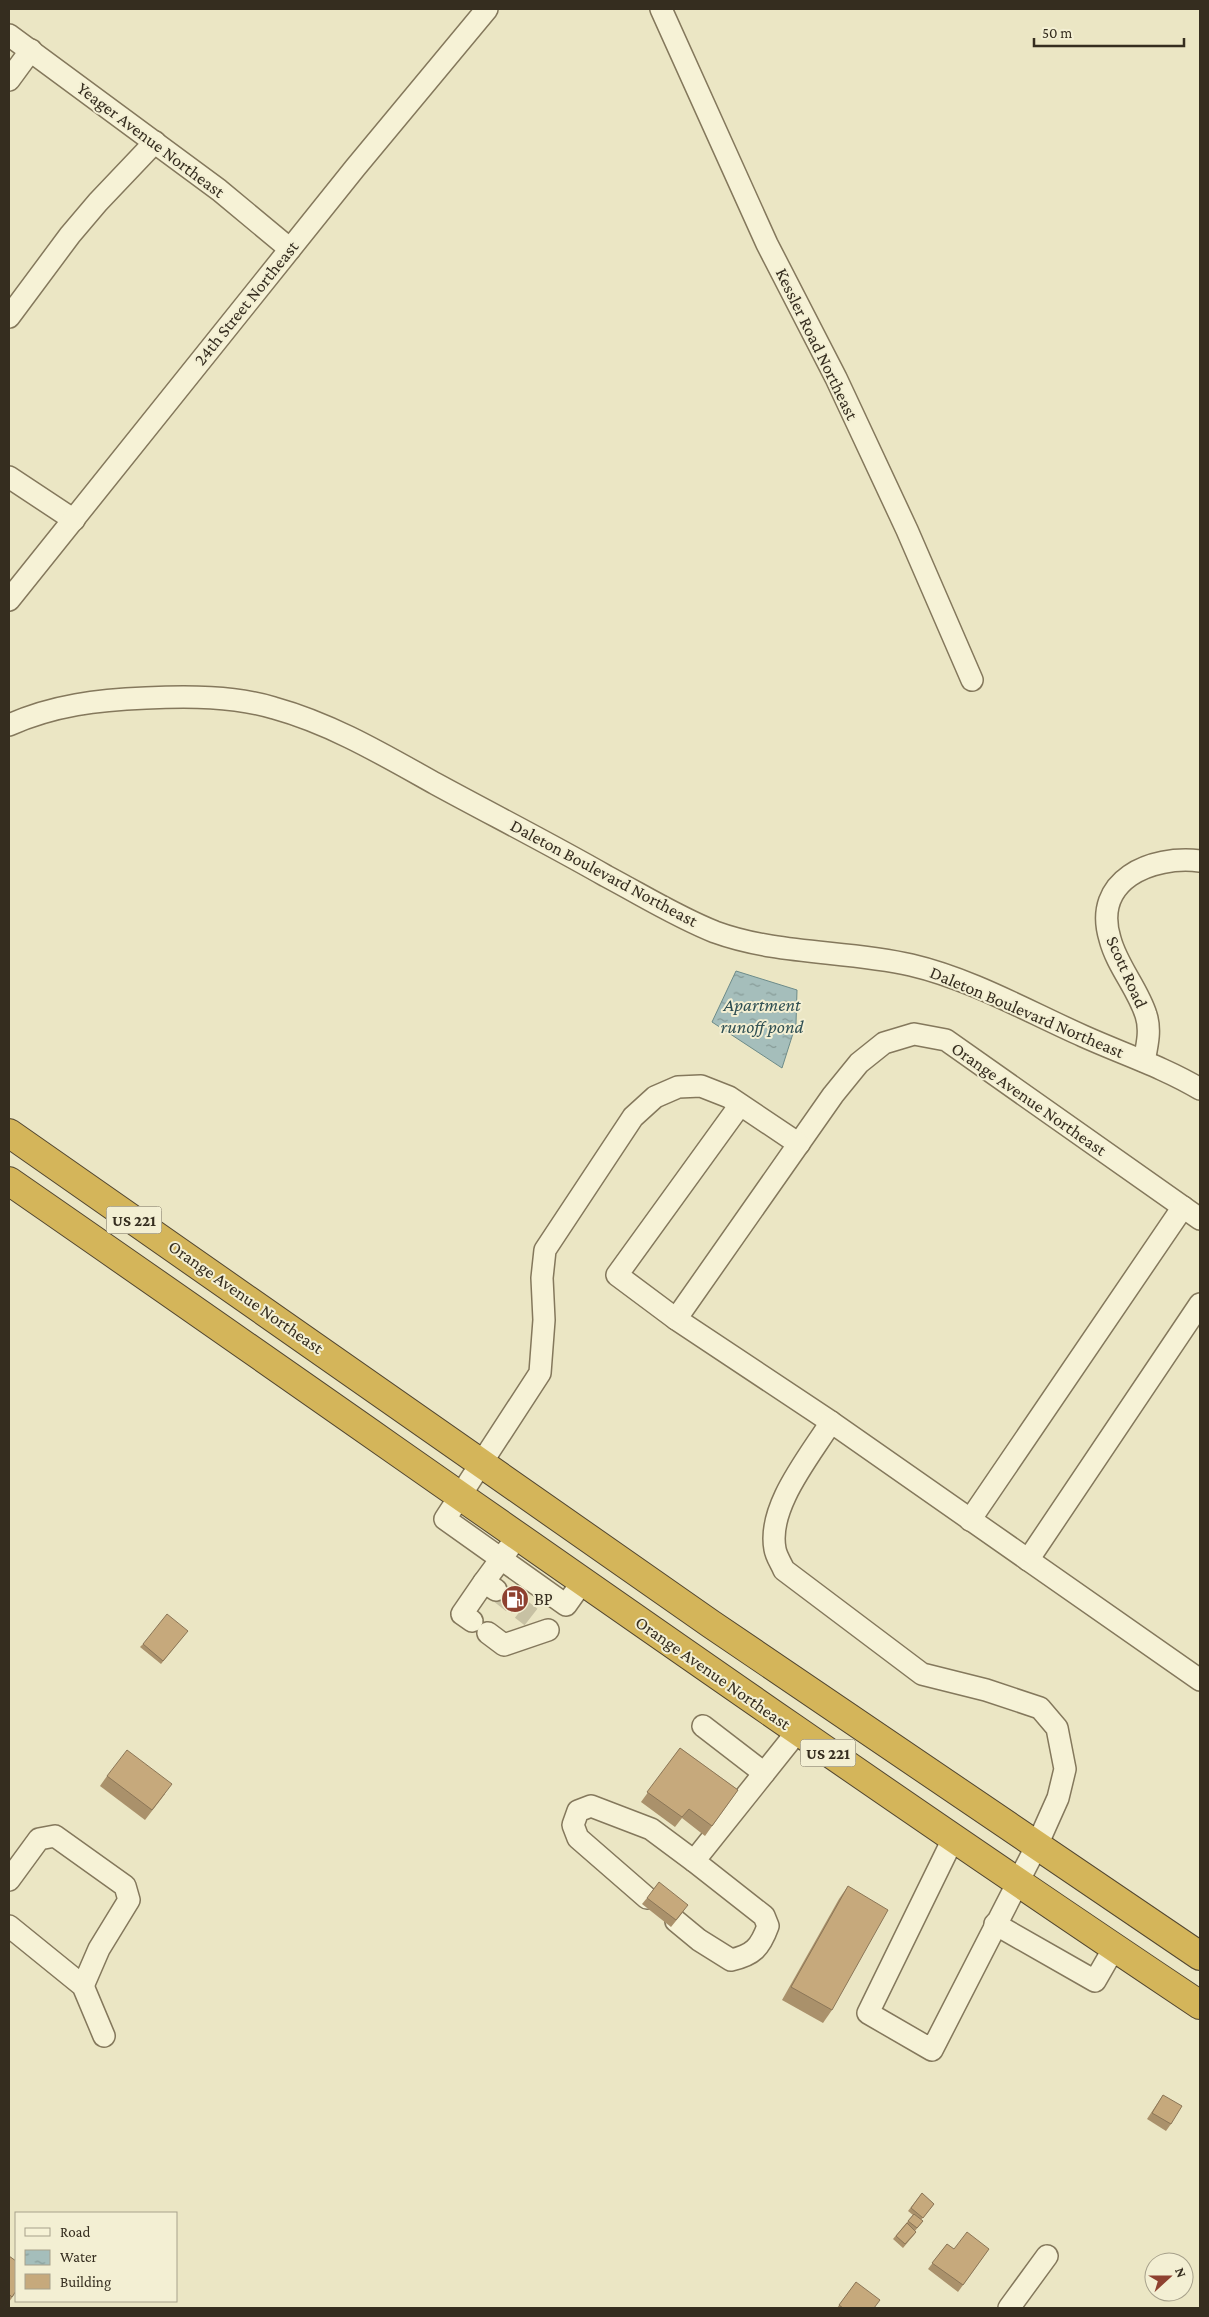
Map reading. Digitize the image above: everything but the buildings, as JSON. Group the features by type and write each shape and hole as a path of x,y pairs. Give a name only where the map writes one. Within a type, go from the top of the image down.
{"highway":[{"name":"Orange Avenue Northeast","path":"9,1133 711,1624 1200,1956"},
{"name":"Orange Avenue Northeast","path":"9,1181 797,1732 1016,1883 1200,2005"}],"street":[{"name":"24th Street Northeast","path":"9,600 354,168 487,9"},
{"name":"Kessler Road Northeast","path":"661,9 767,244 836,378 907,530 972,680"},
{"name":"Yeager Avenue Northeast","path":"9,34 219,190 290,249"},
{"path":"9,80 31,50"},
{"path":"9,317 70,235 98,202 155,142"},
{"path":"9,476 74,520"},
{"name":"Daleton Boulevard Northeast","path":"9,725 30,715 66,705 103,699 172,697 238,700 271,707 318,722 525,830 683,918 716,932 754,943 804,952 870,958 913,966 956,979 1096,1042 1176,1074 1200,1089"},
{"name":"Scott Road","path":"1144,1060 1149,1031 1146,1015 1110,939 1107,918 1110,900 1116,887 1126,876 1148,866 1173,861 1200,861"},
{"name":"Orange Avenue Northeast","path":"676,1319 833,1095 859,1063 884,1043 914,1034 946,1040 1200,1219"},
{"path":"566,1605 445,1519 540,1373 544,1320 542,1278 545,1250 633,1117 655,1097 678,1087 701,1086 729,1097 799,1144"},
{"path":"740,1105 617,1276 676,1319 831,1422 1200,1680"},
{"path":"970,1520 1183,1207"},
{"path":"1028,1560 1200,1304"},
{"path":"831,1422 783,1499 774,1530 775,1550 784,1570 922,1674 986,1690 1040,1708 1057,1728 1065,1769 1058,1798 1037,1845 932,2050 868,2013 953,1839"},
{"path":"518,1536 501,1559 490,1586 462,1614 504,1645 548,1630 583,1581"},
{"path":"531,1617 548,1630"},
{"path":"702,1726 764,1773"},
{"path":"694,1861 797,1732"},
{"path":"647,1898 578,1838 573,1825 578,1811 591,1806 651,1829 764,1916 768,1926 762,1942 747,1956 731,1960 699,1940 676,1921"},
{"path":"9,1880 39,1839 55,1836 125,1886 128,1900 99,1949 83,1986"},
{"path":"995,1924 1095,1981 1114,1948"},
{"path":"9,1926 83,1986 104,2036"},
{"path":"1008,2308 1048,2256"}],"water":[{"name":"Apartment runoff pond","path":"736,971 797,990 796,1024 782,1068 712,1022"}],"tunnel":[{"path":"496,1590 531,1617"}],"place":[{"name":"BP","path":"515,1599"}]}
